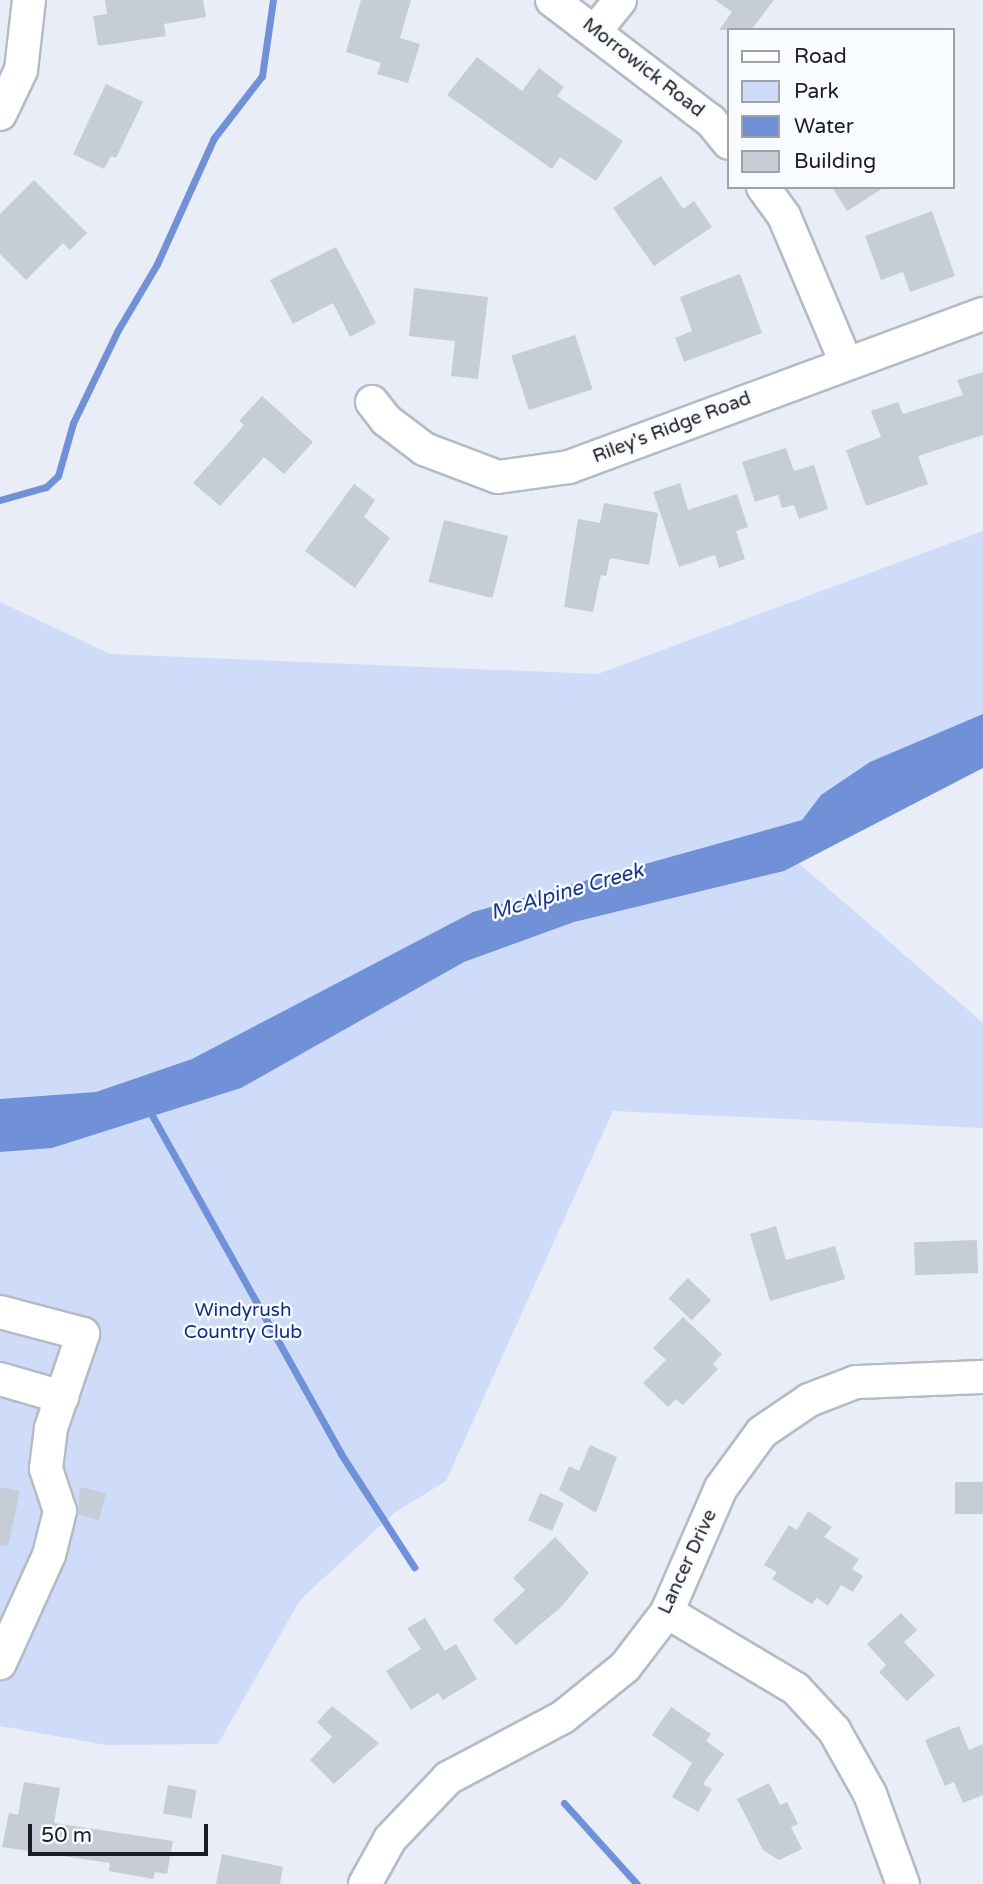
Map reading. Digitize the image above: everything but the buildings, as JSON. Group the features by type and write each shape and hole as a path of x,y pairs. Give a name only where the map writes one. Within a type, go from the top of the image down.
{"street":[{"path":"0,114 21,70 29,0"},
{"name":"Morrowick Road","path":"552,0 596,30 711,121 727,141"},
{"path":"596,30 620,0"},
{"path":"764,189 784,216 846,363"},
{"name":"Riley's Ridge Road","path":"372,402 424,449 498,477 569,467 983,314"},
{"path":"0,1311 83,1334 51,1428 46,1469 60,1511 49,1555 0,1663"},
{"name":"Lancer Drive","path":"365,1884 390,1839 417,1806 483,1756 553,1723 592,1697 625,1667 667,1612 739,1458 789,1411 856,1382 983,1377"},
{"path":"0,1379 62,1397"},
{"path":"667,1612 770,1671 796,1689 827,1721 850,1753 870,1794 903,1884"}],"green space":[{"name":"Windyrush Country Club","path":"983,531 983,738 786,852 983,1023 983,1128 613,1111 446,1481 394,1513 300,1600 218,1744 106,1745 0,1726 0,602 110,654 598,674"}],"water":[{"name":"McAlpine Creek","path":"983,714 983,768 784,871 574,922 464,962 241,1088 52,1148 0,1152 0,1099 96,1092 192,1059 473,912 802,820 821,795 870,762"}],"waterway":[{"path":"0,500 46,487 58,476 73,423 118,330 157,264 214,138 262,76 273,0"},
{"path":"149,1110 341,1454 414,1567"},
{"path":"564,1803 637,1884"}]}
